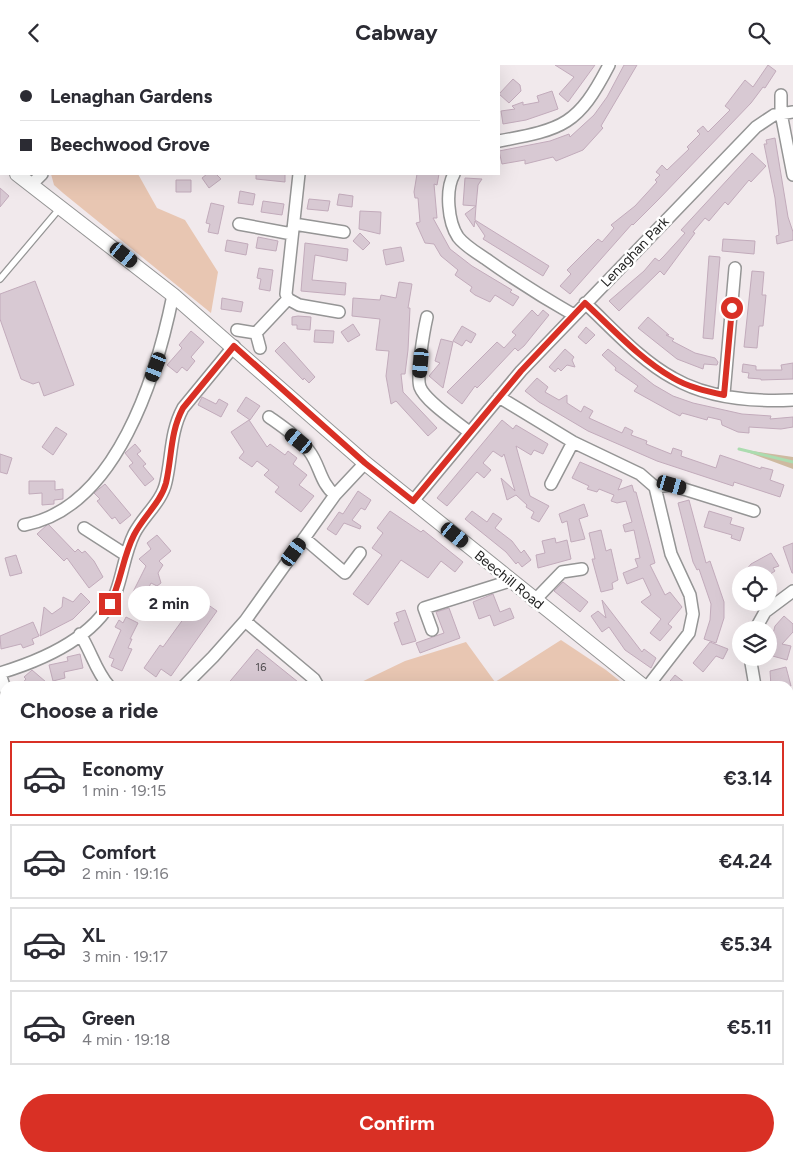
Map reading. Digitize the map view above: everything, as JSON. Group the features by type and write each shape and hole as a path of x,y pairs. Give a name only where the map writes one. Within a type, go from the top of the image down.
{"street":[{"path":"500,141 543,132 568,122 585,105 609,65"},
{"path":"782,95 787,112 793,175"},
{"name":"Lenaghan Park","path":"413,501 499,397 585,303 756,127 769,117 787,112"},
{"name":"Beechill Road","path":"18,175 174,295 365,463 534,601 637,681"},
{"path":"31,185 41,175"},
{"path":"288,299 286,286 299,175"},
{"path":"454,175 450,189 450,209 454,230 459,239 503,272 574,315"},
{"path":"239,224 344,232"},
{"path":"724,395 735,268"},
{"path":"24,525 45,519 71,505 93,483 114,454 134,418 156,367 174,295"},
{"path":"288,299 299,305 338,312"},
{"path":"256,333 288,299"},
{"path":"585,303 639,352 672,378 688,385 724,395 764,400 793,399"},
{"path":"427,317 419,385 424,395 470,432"},
{"path":"237,330 256,333"},
{"path":"256,333 260,348"},
{"path":"0,674 36,659 80,634 95,624 110,604 116,591 126,555 140,523 163,492 177,420 189,401 234,346"},
{"path":"499,397 573,442 640,474 655,487 672,553 690,595 693,614 689,633 652,681"},
{"path":"269,417 308,450 320,478 334,495"},
{"path":"551,484 573,442"},
{"path":"189,681 245,621 334,495 365,463"},
{"path":"655,487 672,485 754,511"},
{"path":"84,528 126,555"},
{"path":"304,538 345,573 360,553"},
{"path":"534,601 562,572 582,569"},
{"path":"432,630 424,608 510,581"},
{"path":"760,621 765,612 793,591"},
{"path":"245,621 315,681"},
{"path":"80,634 96,661 99,674 105,681"},
{"path":"752,666 754,681"}],"lane":[{"path":"0,279 60,208"}],"shaded area":[{"path":"51,175 139,175 157,208 185,220 218,272 211,313 63,193 54,185"},
{"path":"739,449 793,457 793,469"},
{"path":"561,640 620,681 497,681"},
{"path":"466,642 494,681 363,681 405,661"}],"building":[{"path":"555,65 595,65 568,102 559,94 574,77"},
{"path":"624,65 637,65 601,126 603,128 583,150 556,161 553,157 525,164 525,160 502,164 500,151 550,141 569,134 570,137 594,115 607,97"},
{"path":"768,65 776,71 765,88 763,87 751,103 658,200 632,224 570,294 560,286 571,274 567,270 598,239 602,242 614,228 611,225 635,206 657,182 655,180 660,175 656,172 662,165 667,170 689,149 687,147 700,134 697,131 703,126 708,132 730,110 725,106 745,80 753,87"},
{"path":"513,79 520,85 521,91 509,103 500,93"},
{"path":"552,91 558,109 526,120 503,124 501,111 515,109 512,106 523,102 523,105 539,102 537,96"},
{"path":"775,138 788,217 793,232 793,240 777,244 776,236 779,235 775,198 764,144 767,144 766,140"},
{"path":"752,153 766,166 751,182 749,180 728,205 725,202 709,221 705,218 693,232 695,233 664,275 660,271 619,311 609,301 644,271 655,258 659,261 664,256 685,233 681,230"},
{"path":"206,175 217,175 221,179 209,188 202,178"},
{"path":"256,175 285,175 285,182 256,179"},
{"path":"417,175 439,175 437,185 434,184 437,218 433,218 450,249 472,266 512,290 510,292 519,297 513,306 495,295 490,302 475,295 470,291 472,287 455,275 458,270 441,256 434,244 425,243 416,223 420,222 418,198 415,198"},
{"path":"465,178 482,179 478,185 476,206 463,205"},
{"path":"176,180 191,180 191,192 176,192"},
{"path":"0,188 9,196 0,207"},
{"path":"240,191 255,194 253,205 238,203"},
{"path":"339,194 353,196 352,207 337,205"},
{"path":"309,199 330,201 328,211 307,209"},
{"path":"263,201 284,204 282,215 261,212"},
{"path":"211,203 224,206 218,234 208,232 210,224 206,223"},
{"path":"476,206 475,220 549,266 543,276 483,239 485,236 475,221 474,227 465,214"},
{"path":"360,211 381,212 380,234 359,229"},
{"path":"360,233 370,243 363,250 353,241"},
{"path":"258,237 278,241 276,251 256,248"},
{"path":"723,239 755,241 754,254 722,251"},
{"path":"227,240 248,244 246,255 225,251"},
{"path":"305,243 348,249 347,261 315,255 312,280 346,283 345,295 301,291"},
{"path":"401,247 404,261 386,265 383,250"},
{"path":"709,256 720,257 713,339 703,338"},
{"path":"259,268 273,270 270,291 259,289 261,279 257,278"},
{"path":"752,271 764,272 762,295 766,295 763,326 759,326 757,348 744,347"},
{"path":"35,281 74,385 44,396 39,382 33,384 21,379 0,319 0,294"},
{"path":"399,282 412,284 408,308 410,308 408,350 405,374 401,374 403,392 437,428 428,436 396,401 391,404 386,376 389,351 376,350 380,319 352,316 353,298 380,300 381,295 396,298"},
{"path":"222,298 243,302 241,312 221,309"},
{"path":"532,310 538,316 543,310 549,315 524,346 518,351 515,348 477,388 475,386 462,404 447,392 497,342 504,348 516,335 512,332"},
{"path":"292,317 311,317 310,330 297,329 297,325 292,325"},
{"path":"648,317 669,335 666,335 674,339 672,341 695,353 715,358 718,362 717,365 704,364 703,369 677,359 638,328"},
{"path":"353,324 360,335 348,342 341,332"},
{"path":"462,326 476,334 471,343 466,340 462,346 453,341"},
{"path":"586,327 595,335 586,344 578,337"},
{"path":"315,330 334,331 333,343 314,342"},
{"path":"191,331 204,342 191,357 195,361 187,371 182,367 177,373 167,365 182,348 179,345"},
{"path":"441,339 453,342 443,388 429,376 440,363 435,361"},
{"path":"284,342 315,377 309,383 304,378 303,380 275,351"},
{"path":"565,349 574,357 572,360 575,367 567,365 561,371 558,368 555,372 549,367"},
{"path":"608,349 654,385 673,396 693,403 742,414 771,416 770,419 793,417 793,427 781,429 749,427 749,433 738,432 722,425 721,420 708,417 707,420 682,413 680,416 634,391 638,386 615,370 616,368 602,355"},
{"path":"793,363 793,379 761,380 748,378 749,373 742,372 743,364 756,366 756,370 782,370 781,365"},
{"path":"537,378 548,387 545,392 559,400 567,395 567,403 581,412 584,406 593,411 589,418 622,433 625,427 633,431 631,435 647,441 646,444 671,454 673,448 682,451 681,456 716,468 720,455 761,469 761,467 773,470 770,480 784,485 780,497 734,482 733,486 657,461 588,431 539,402 525,391"},
{"path":"202,397 216,404 219,399 228,404 221,417 198,405"},
{"path":"246,397 260,406 250,420 237,411"},
{"path":"249,420 267,447 270,444 285,455 288,451 297,458 293,464 307,475 299,485 314,496 301,512 275,492 279,487 264,475 269,470 257,461 252,467 239,458 244,452 231,432"},
{"path":"502,420 513,429 516,425 548,444 543,454 534,450 531,455 516,446 530,496 549,506 539,522 531,518 534,512 526,507 527,505 516,495 507,500 501,478 515,491 504,454 502,457 493,451 483,463 491,470 484,478 477,472 447,506 437,498"},
{"path":"56,427 67,434 53,455 42,447"},
{"path":"135,444 141,451 137,454 146,464 143,466 154,479 145,486 129,466 133,463 125,453"},
{"path":"0,454 12,458 7,474 0,472"},
{"path":"580,462 622,480 618,490 632,485 634,492 636,492 655,563 650,565 665,595 670,592 682,607 668,624 672,627 660,641 650,633 661,619 641,602 651,595 643,578 627,584 623,573 638,567 635,559 640,558 634,530 625,532 623,525 632,522 626,501 617,503 611,501 614,495 599,489 597,492 587,489 589,486 572,478"},
{"path":"29,481 55,481 55,490 63,489 63,499 54,500 54,504 42,505 42,493 29,494"},
{"path":"105,484 131,515 120,524 115,517 112,519 97,501 100,499 94,493"},
{"path":"358,491 371,500 365,510 361,508 352,520 361,526 360,529 344,523 336,535 327,529 339,512 343,514"},
{"path":"689,500 706,563 710,561 724,602 724,618 716,643 704,639 710,620 711,604 699,569 697,570 693,562 678,503"},
{"path":"584,504 588,516 579,519 585,539 571,542 567,521 562,523 559,514"},
{"path":"390,511 421,532 423,530 463,562 455,572 441,561 428,578 401,560 368,605 353,594 382,555 372,548 383,533 377,528"},
{"path":"472,511 487,522 493,513 502,519 495,528 512,541 521,553 524,550 531,560 522,567 518,562 516,564 506,552 465,519"},
{"path":"709,511 732,518 730,524 744,528 740,541 731,538 732,535 704,527"},
{"path":"48,524 75,552 78,549 82,553 85,551 94,561 103,577 89,588 67,558 64,561 37,534"},
{"path":"601,530 606,551 611,549 618,580 612,583 613,589 601,592 592,559 595,559 589,533"},
{"path":"157,535 171,551 159,561 163,565 158,573 161,583 157,586 151,583 143,599 132,594 146,566 139,559 151,549 147,543"},
{"path":"555,538 556,543 567,540 571,559 538,568 536,555 545,553 542,541"},
{"path":"793,543 793,573 792,573 783,547"},
{"path":"771,553 779,566 749,566"},
{"path":"16,555 22,573 10,576 5,558"},
{"path":"563,582 588,602 580,612 554,591"},
{"path":"81,593 90,602 73,619 40,636 44,607 52,614 62,607 63,597 73,602"},
{"path":"493,594 500,612 510,608 514,618 494,626 490,615 479,619 473,602"},
{"path":"194,595 217,611 171,676 161,669 156,677 144,668 160,645 163,647 184,618 180,615"},
{"path":"602,600 642,652 644,649 656,658 651,668 625,650 609,627 602,632 591,616 598,611 606,618"},
{"path":"449,608 460,638 420,653 416,643 444,633 436,612"},
{"path":"405,610 416,641 402,645 394,623 399,621 396,613"},
{"path":"784,616 793,624 793,632 782,644 791,646 787,660 777,657 777,624"},
{"path":"126,617 138,623 130,639 132,639 128,648 132,649 122,671 111,666 114,659 109,657 121,630 115,627 119,620 123,623"},
{"path":"33,622 39,636 32,639 34,644 23,648 21,644 1,649 0,636"},
{"path":"710,642 728,649 723,659 716,656 703,672 693,663"},
{"path":"257,649 297,681 230,681"},
{"path":"80,654 83,668 64,672 65,678 53,681 49,665 68,661 67,657"},
{"path":"786,667 790,681 771,681 770,671"},
{"path":"32,670 45,681 24,681 26,679 24,677"},
{"path":"675,675 683,681 670,681"}],"waterway":[{"path":"739,449 793,462"}],"route":[{"path":"110,604 116,591 133,536 140,523 163,492 177,420 183,408 234,346 365,463 413,501 521,371 585,303 656,367 672,378 705,391 724,395 732,308"}]}
